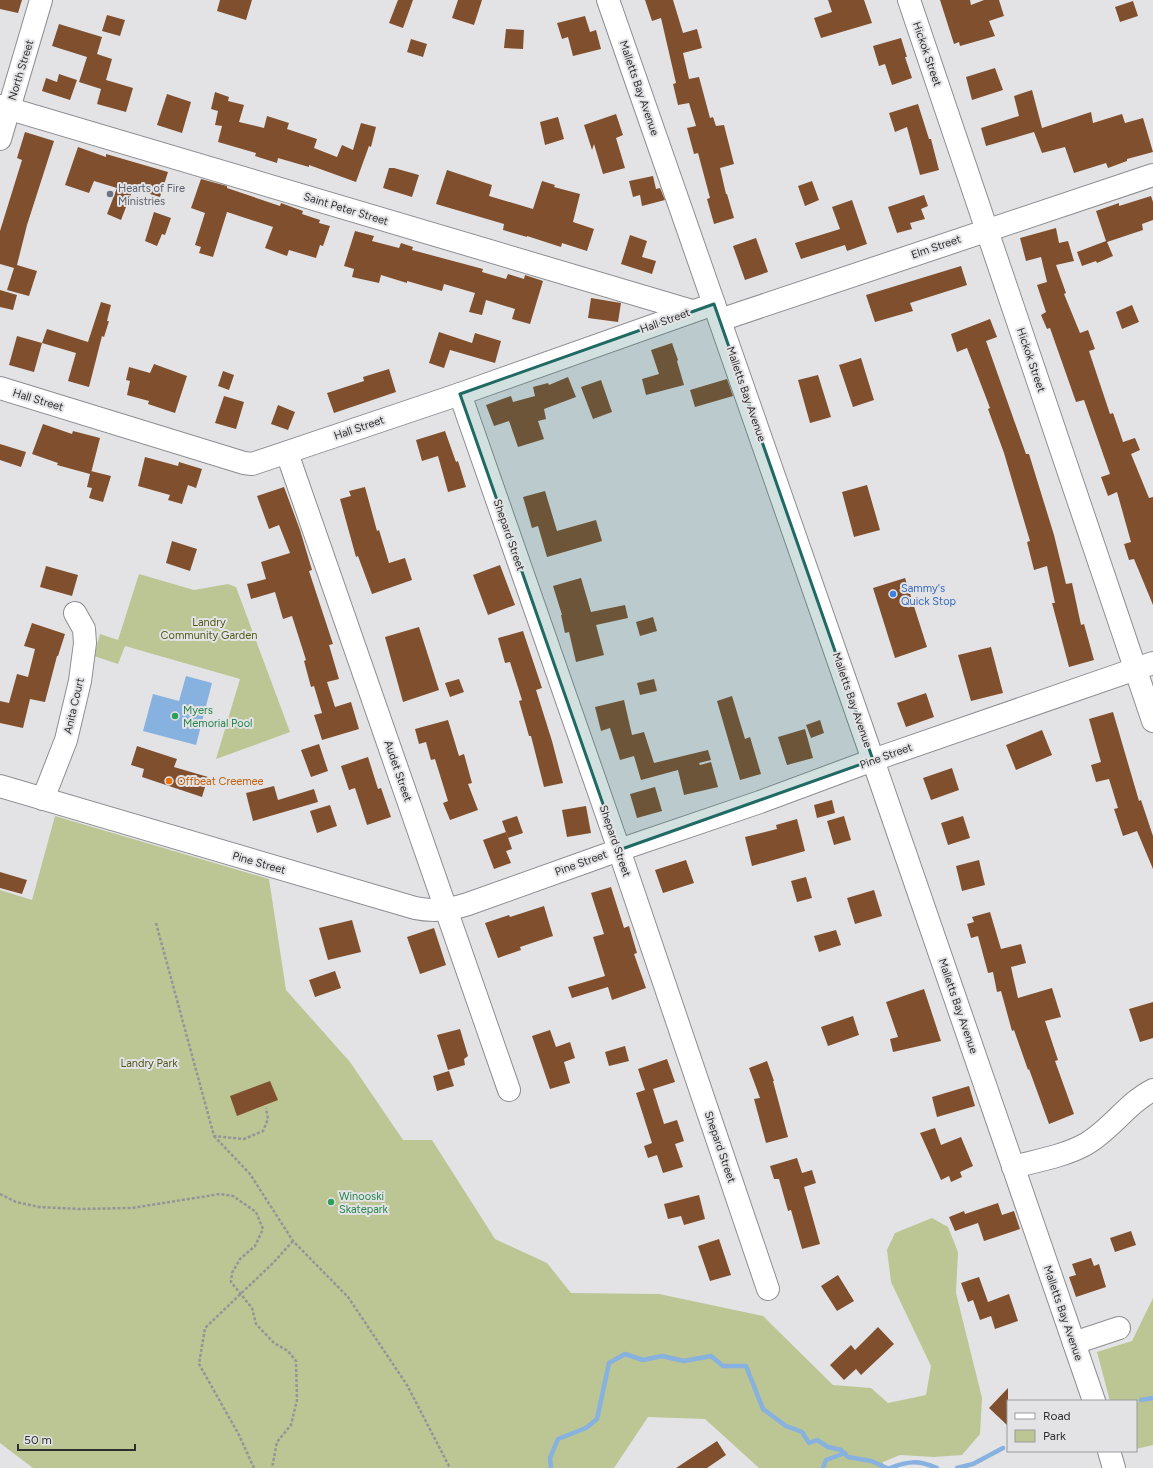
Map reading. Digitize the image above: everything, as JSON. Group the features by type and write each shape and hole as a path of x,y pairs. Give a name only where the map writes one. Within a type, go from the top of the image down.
{"street":[{"name":"North Street","path":"0,139 5,107 41,0"},
{"name":"Malletts Bay Avenue","path":"608,0 873,760 1094,1400"},
{"name":"Hickok Street","path":"909,0 987,230 1144,666 1153,721"},
{"name":"Saint Peter Street","path":"5,107 692,311"},
{"name":"Elm Street","path":"717,312 987,230 1153,175"},
{"name":"Hall Street","path":"0,388 244,463 252,464 460,394 692,311 717,312"},
{"name":"Shepard Street","path":"460,394 768,1289"},
{"name":"Audet Street","path":"287,453 510,1090"},
{"name":"Anita Court","path":"43,798 66,740 80,682 85,636 84,629 75,613"},
{"name":"Pine Street","path":"0,786 415,908 425,910 447,910 760,802 873,760 1144,666"},
{"path":"1013,1167 1069,1151 1086,1144 1102,1132 1142,1096 1153,1090"},
{"path":"1074,1343 1119,1328"},
{"path":"1109,1452 1114,1468"}],"path":[{"path":"156,923 214,1136 250,1174 293,1241 348,1297 407,1385 450,1468"},
{"path":"214,1136 244,1139 263,1131 268,1119 266,1108"},
{"path":"0,1194 16,1202 39,1207 80,1209 132,1208 220,1194 233,1196 256,1212 263,1229 254,1246 240,1259 232,1273 231,1282 252,1308 256,1324 274,1343 288,1351 296,1361 297,1400 291,1425 276,1442 272,1468"},
{"path":"254,1468 239,1435 199,1364 205,1328 273,1264 293,1241"}],"highlighted area":[{"path":"714,304 873,760 619,850 460,394"}],"green space":[{"name":"Landry Community Garden","path":"139,574 194,590 228,584 236,587 290,732 216,759 240,679 125,646 118,664 94,656 100,634 118,640"},
{"name":"Landry Park","path":"55,816 269,879 286,990 350,1062 403,1140 432,1140 495,1239 547,1263 571,1293 659,1294 763,1316 833,1385 871,1388 888,1403 926,1395 931,1366 891,1282 887,1250 895,1233 932,1218 948,1227 958,1252 956,1293 982,1398 980,1434 962,1455 934,1457 900,1455 883,1462 882,1468 759,1468 705,1419 648,1417 614,1468 33,1468 0,1443 0,890 32,900"},
{"path":"1153,1298 1153,1445 1137,1449 1137,1400 1110,1400 1097,1352 1132,1341"}],"water":[{"name":"Myers Memorial Pool","path":"186,676 212,683 196,745 143,731 153,694 179,701"}],"building":[{"path":"0,0 22,0 18,13 0,9"},
{"path":"220,0 252,0 246,20 217,11"},
{"path":"398,0 413,0 403,28 389,23"},
{"path":"458,0 482,0 474,25 452,18"},
{"path":"645,0 673,0 683,33 697,29 702,48 683,53 689,79 699,77 710,118 713,117 716,126 724,125 734,164 720,168 726,194 734,218 714,224 707,199 710,198 698,153 694,154 687,128 696,126 689,103 678,105 673,84 676,83 661,18 652,21"},
{"path":"828,0 864,0 872,23 821,38 814,18 832,12"},
{"path":"940,0 970,0 971,5 984,0 999,0 1004,16 989,21 995,36 960,46 959,42 954,44"},
{"path":"1133,1 1138,16 1120,22 1115,7"},
{"path":"107,15 125,20 120,36 102,31"},
{"path":"585,16 590,32 596,30 601,49 573,56 568,37 562,39 557,23"},
{"path":"59,24 102,37 97,54 112,59 106,80 133,88 126,112 97,104 101,89 79,82 87,57 52,46"},
{"path":"506,29 524,30 523,49 504,48"},
{"path":"901,38 912,78 892,85 885,64 879,66 873,46"},
{"path":"411,39 427,44 423,57 407,52"},
{"path":"995,68 1003,90 972,100 966,77"},
{"path":"59,74 77,80 70,100 42,91 46,78 57,82"},
{"path":"1032,90 1042,128 1091,112 1093,123 1122,114 1125,123 1143,118 1153,152 1127,159 1127,161 1108,168 1106,163 1074,173 1065,147 1042,153 1034,132 986,146 981,128 1019,116 1014,96"},
{"path":"215,92 229,97 228,101 244,105 239,122 264,128 267,116 289,123 287,129 317,139 314,148 337,157 342,145 353,150 361,123 376,127 371,147 369,146 356,182 309,165 309,167 278,158 277,163 255,156 256,153 218,142 222,126 215,125 218,111 211,109"},
{"path":"167,94 191,102 182,133 157,125"},
{"path":"918,104 929,139 931,139 939,170 920,175 907,127 895,132 889,113"},
{"path":"616,114 623,135 616,138 625,168 603,174 594,144 592,150 584,125"},
{"path":"558,117 564,139 545,145 540,122"},
{"path":"25,132 54,141 27,225 17,265 37,271 29,296 7,290 14,268 0,264 0,231 22,160 17,158"},
{"path":"78,147 106,157 106,154 168,172 160,197 133,189 121,220 107,214 117,188 94,181 89,193 65,185"},
{"path":"389,168 419,175 412,197 383,188"},
{"path":"447,170 492,185 489,196 533,209 542,181 555,185 554,187 580,194 573,222 594,229 587,251 562,243 561,247 503,230 504,224 436,204"},
{"path":"653,176 656,189 660,188 665,200 642,206 640,195 633,197 629,181"},
{"path":"201,179 227,186 227,188 280,206 281,203 303,211 302,214 320,220 319,223 330,226 323,246 320,245 316,258 289,250 287,256 265,248 273,227 227,212 213,257 199,253 201,247 195,245 205,213 191,208"},
{"path":"812,181 819,200 805,206 798,186"},
{"path":"924,195 928,206 921,209 925,219 910,223 912,229 897,233 888,207"},
{"path":"1151,196 1153,202 1153,220 1142,224 1143,230 1107,242 1113,256 1097,263 1096,261 1082,266 1077,252 1106,241 1096,211 1119,203 1119,206"},
{"path":"852,200 867,244 847,251 845,245 801,259 795,243 840,229 832,207"},
{"path":"154,212 171,218 165,235 162,234 157,246 145,241"},
{"path":"1056,228 1059,243 1068,241 1074,261 1056,265 1066,293 1064,294 1080,333 1088,330 1095,349 1089,351 1110,414 1113,413 1123,442 1135,438 1140,450 1131,454 1149,498 1153,497 1153,605 1134,559 1129,560 1124,544 1131,542 1117,492 1108,496 1101,477 1110,474 1084,400 1076,402 1050,328 1047,329 1041,315 1046,312 1037,285 1047,282 1041,257 1026,261 1020,238"},
{"path":"355,231 374,236 372,241 399,248 401,243 413,247 412,250 483,269 482,272 506,279 508,274 524,279 525,275 543,281 530,324 512,319 515,309 486,300 482,315 469,312 475,293 444,284 442,291 381,275 379,283 352,277 354,269 344,266"},
{"path":"630,235 647,241 642,257 656,261 652,274 621,264"},
{"path":"756,238 768,272 745,280 733,246"},
{"path":"961,266 967,285 910,303 913,311 875,322 866,295"},
{"path":"0,290 17,295 13,310 0,307"},
{"path":"591,298 621,303 618,322 588,318"},
{"path":"101,302 111,305 107,321 109,321 104,337 102,336 89,387 68,381 76,353 42,343 47,329 88,342"},
{"path":"1132,305 1139,322 1122,329 1116,312"},
{"path":"990,319 997,337 986,341 1026,454 1029,454 1054,535 1066,584 1072,583 1081,625 1084,624 1094,660 1069,667 1052,603 1055,603 1047,566 1034,570 1027,542 1030,541 1004,453 988,409 990,408 967,348 957,352 951,334"},
{"path":"439,332 472,343 475,333 501,341 495,363 450,350 444,368 429,363"},
{"path":"17,336 42,343 34,372 9,365"},
{"path":"672,343 684,385 646,395 642,379 659,374 651,350"},
{"path":"861,358 874,400 853,407 839,365"},
{"path":"154,364 187,376 175,413 148,404 149,401 127,395 130,381 126,380 129,367 150,373"},
{"path":"389,369 396,392 334,413 327,393 364,381 363,377"},
{"path":"223,371 234,375 229,390 218,386"},
{"path":"818,375 831,417 810,423 798,380"},
{"path":"568,377 576,397 544,409 546,419 538,421 544,439 518,447 509,421 494,426 486,405 511,396 513,402 535,396 533,387 548,383 549,385"},
{"path":"727,379 733,396 695,407 690,390"},
{"path":"601,380 612,412 593,419 581,387"},
{"path":"224,396 244,402 236,429 215,423"},
{"path":"278,405 295,412 288,430 271,424"},
{"path":"43,424 72,434 73,431 100,438 91,471 111,476 103,502 89,498 92,488 87,487 90,474 57,465 58,463 32,454"},
{"path":"445,431 456,462 458,461 466,487 448,492 438,456 422,461 416,440"},
{"path":"0,444 26,452 21,467 0,460"},
{"path":"145,457 178,466 179,462 202,469 196,488 188,485 182,504 168,500 170,495 138,486"},
{"path":"867,485 880,530 854,537 842,492"},
{"path":"284,487 300,530 312,570 309,571 333,644 329,645 339,679 327,682 335,707 351,702 359,729 322,740 314,715 322,713 314,686 311,687 304,661 306,660 292,616 283,619 275,592 251,599 247,584 266,579 261,562 290,553 279,525 269,529 257,496"},
{"path":"365,487 377,531 379,530 389,563 405,558 412,580 372,594 358,556 356,557 340,499 351,496 349,491"},
{"path":"545,491 557,531 596,520 602,541 547,557 538,526 532,528 523,497"},
{"path":"172,541 197,549 190,571 166,563"},
{"path":"500,565 515,605 488,615 473,575"},
{"path":"46,566 78,575 72,596 40,587"},
{"path":"581,578 591,612 625,605 628,618 596,625 604,655 576,662 569,632 565,633 562,615 553,586"},
{"path":"905,578 927,647 895,658 873,588"},
{"path":"653,617 657,631 640,636 636,622"},
{"path":"32,623 65,634 57,656 45,702 30,699 23,728 0,723 0,701 9,703 17,674 28,677 35,649 24,646"},
{"path":"419,627 439,690 403,702 385,637"},
{"path":"523,631 542,688 536,690 563,783 544,787 531,736 529,736 519,701 522,700 510,662 505,663 498,638"},
{"path":"991,647 1003,693 971,701 958,655"},
{"path":"459,679 464,692 450,697 445,683"},
{"path":"654,679 657,691 640,695 637,683"},
{"path":"926,693 934,717 906,727 897,703"},
{"path":"732,696 745,739 750,737 761,774 740,780 717,701"},
{"path":"624,700 632,735 644,732 654,763 708,750 711,760 699,763 700,765 711,762 718,787 684,795 678,770 641,780 634,756 620,760 610,728 601,731 595,707"},
{"path":"1113,712 1139,801 1141,800 1153,836 1153,869 1137,831 1123,836 1114,809 1118,808 1109,779 1096,782 1091,765 1101,762 1089,719"},
{"path":"448,720 459,756 464,754 472,783 468,784 478,810 450,820 443,803 448,801 435,759 431,760 426,742 419,744 415,729"},
{"path":"820,720 824,733 811,738 806,725"},
{"path":"805,729 813,758 787,765 778,737"},
{"path":"1042,730 1052,755 1016,770 1006,745"},
{"path":"319,744 328,771 311,777 301,750"},
{"name":"Myers Memorial Pool","path":"137,746 177,759 174,767 208,777 202,797 142,777 144,769 131,765"},
{"path":"368,757 378,789 381,788 391,817 367,825 355,788 349,790 341,766"},
{"path":"952,768 959,790 931,800 923,778"},
{"path":"274,786 278,800 314,789 318,802 253,821 246,793"},
{"path":"655,787 662,811 637,818 630,794"},
{"path":"832,800 835,813 817,818 814,805"},
{"path":"330,805 337,826 317,833 310,811"},
{"path":"586,806 591,833 567,837 562,810"},
{"path":"517,816 523,833 508,838 502,821"},
{"path":"844,816 851,840 834,845 827,821"},
{"path":"963,816 970,838 948,845 941,823"},
{"path":"797,819 805,851 752,866 745,837 777,829 776,825"},
{"path":"506,832 512,849 506,851 511,863 494,869 483,840"},
{"path":"686,860 694,883 663,893 655,870"},
{"path":"979,860 985,885 962,891 956,866"},
{"path":"0,872 27,880 22,894 0,888"},
{"path":"806,877 812,898 797,902 791,881"},
{"path":"611,887 624,928 629,926 637,953 634,954 646,988 612,1000 608,987 572,998 568,987 605,976 593,937 604,934 591,893"},
{"path":"874,890 882,916 855,924 847,898"},
{"path":"544,906 553,936 520,947 521,950 498,958 485,923"},
{"path":"990,912 1001,949 1021,944 1026,963 1011,967 1018,998 1052,988 1061,1017 1045,1021 1058,1060 1055,1061 1074,1114 1049,1124 1014,1030 1012,1031 1001,991 997,992 993,972 988,973 978,936 971,938 967,924 974,922 972,917"},
{"path":"352,920 361,952 328,960 319,928"},
{"path":"434,928 446,965 420,974 407,937"},
{"path":"836,930 841,945 819,952 814,936"},
{"path":"335,971 341,988 315,997 309,980"},
{"path":"924,989 941,1041 893,1052 890,1039 898,1037 886,1002"},
{"path":"1153,1002 1153,1038 1140,1042 1129,1009"},
{"path":"853,1016 859,1035 828,1046 821,1027"},
{"path":"460,1029 468,1056 464,1059 465,1065 448,1070 437,1035"},
{"path":"550,1030 556,1047 570,1042 575,1058 564,1062 570,1083 550,1089 532,1036"},
{"path":"625,1046 629,1061 609,1066 605,1052"},
{"path":"667,1059 675,1082 653,1089 664,1124 677,1120 684,1141 675,1144 683,1167 663,1173 657,1155 648,1158 644,1146 652,1143 636,1093 645,1090 638,1069"},
{"path":"767,1061 774,1081 788,1137 766,1143 754,1099 760,1098 749,1068"},
{"path":"449,1071 454,1086 437,1091 433,1076"},
{"path":"270,1081 278,1100 237,1116 230,1096"},
{"path":"969,1086 975,1106 937,1117 932,1097"},
{"path":"935,1128 941,1145 961,1137 973,1166 960,1172 962,1177 951,1182 949,1176 941,1180 920,1133"},
{"path":"797,1158 802,1173 812,1170 816,1183 804,1187 820,1244 802,1249 791,1210 788,1211 779,1179 774,1179 770,1166"},
{"path":"699,1195 705,1219 684,1225 681,1216 668,1219 664,1204"},
{"path":"998,1203 1002,1215 1014,1211 1020,1229 984,1241 978,1223 955,1231 949,1217 964,1211 965,1214"},
{"path":"1131,1231 1136,1245 1115,1252 1110,1238"},
{"path":"719,1239 731,1275 710,1281 698,1246"},
{"path":"1091,1258 1094,1266 1099,1264 1106,1287 1076,1297 1069,1277 1076,1275 1072,1264"},
{"path":"838,1275 854,1301 837,1311 821,1286"},
{"path":"979,1277 988,1302 1009,1294 1018,1321 995,1329 991,1316 980,1320 973,1300 968,1302 961,1283"},
{"path":"878,1327 894,1344 861,1375 856,1369 844,1380 830,1365 851,1345 855,1350"},
{"path":"1008,1388 1007,1425 989,1408"},
{"path":"717,1441 726,1455 707,1468 676,1468"}],"waterway":[{"path":"551,1468 550,1458 558,1439 586,1428 597,1419 609,1363 625,1354 643,1360 662,1356 684,1361 711,1356 723,1366 746,1366 763,1409 786,1426 802,1432 809,1443 817,1440 828,1447 841,1450 848,1457 871,1461 887,1468"},
{"path":"1141,1400 1153,1398"},
{"path":"957,1468 973,1464 1003,1448"},
{"path":"823,1468 826,1460 845,1453"},
{"path":"890,1468 913,1462 937,1468"}],"place":[{"name":"Hearts of Fire Ministries","path":"110,194"},
{"name":"Sammy's Quick Stop","path":"893,594"},
{"name":"Myers Memorial Pool","path":"175,716"},
{"name":"Offbeat Creemee","path":"169,781"},
{"name":"Winooski Skatepark","path":"331,1202"}]}
